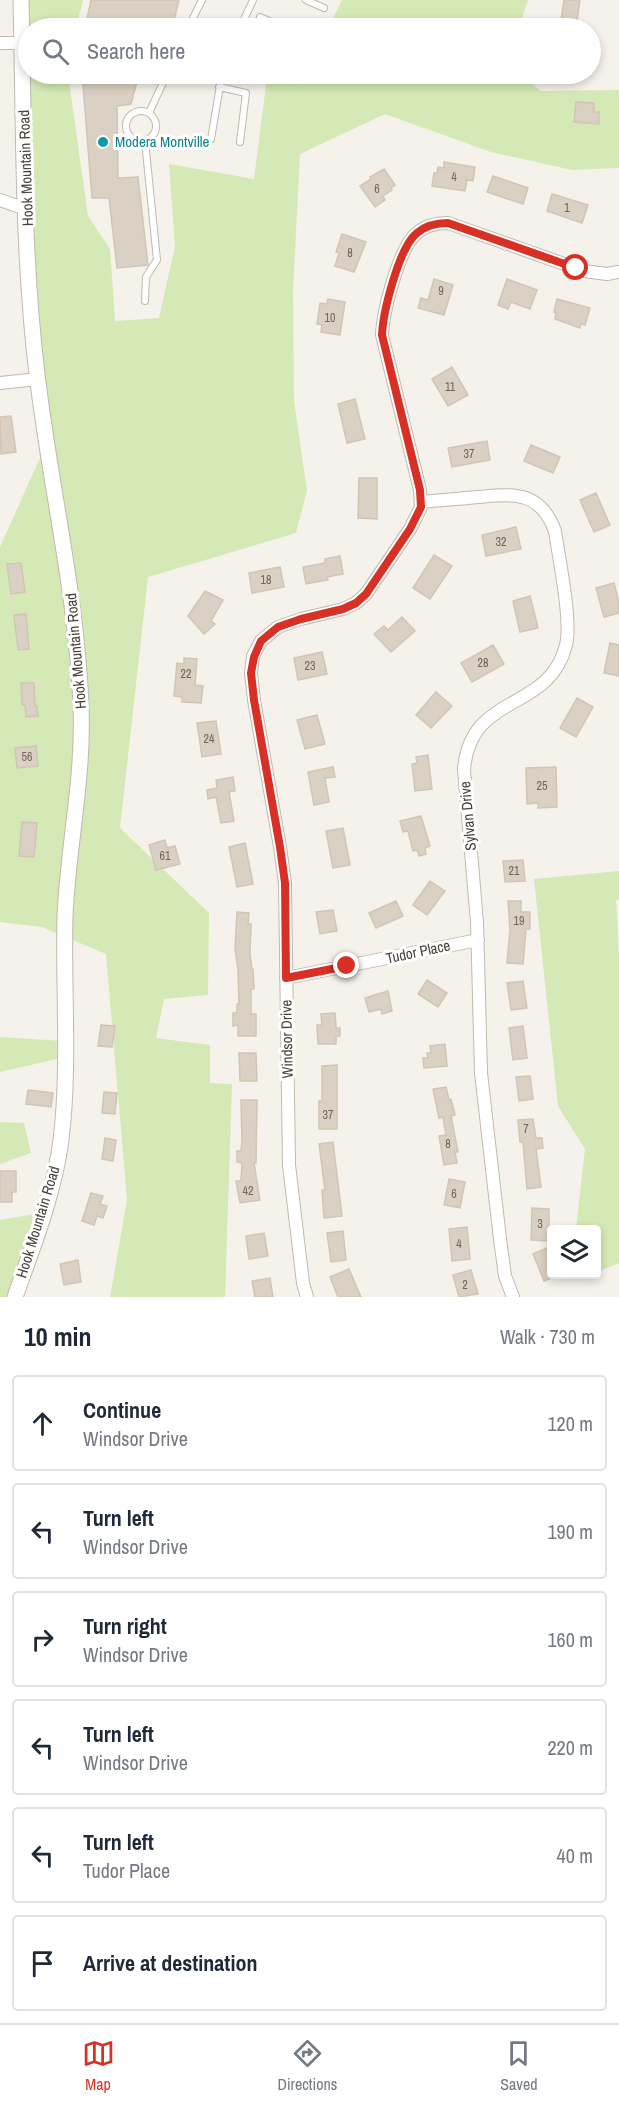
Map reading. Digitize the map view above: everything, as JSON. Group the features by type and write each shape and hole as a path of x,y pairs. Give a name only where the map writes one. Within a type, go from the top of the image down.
{"street":[{"name":"Hook Mountain Road","path":"21,0 21,18"},
{"path":"0,43 18,43"},
{"name":"Hook Mountain Road","path":"15,1297 45,1209 60,1143 64,1104 65,910 82,754 79,665 72,595 38,379 26,209 23,84"},
{"path":"0,200 26,209"},
{"path":"421,502 382,335 382,323 395,275 409,241 418,232 433,224 448,223 584,271 608,274 619,272"},
{"path":"0,383 38,379"},
{"name":"Sylvan Drive","path":"421,502 513,494 536,504 550,519 555,531 565,607 566,645 561,662 553,676 489,717 480,726 468,747 464,770 478,940 481,1073 505,1276 513,1297"},
{"name":"Windsor Drive","path":"307,1297 303,1283 288,1165 285,883 251,673 254,657 261,641 278,627 343,609 356,603 366,594 410,529 421,507 421,502"},
{"name":"Tudor Place","path":"286,978 478,940"}],"lane":[{"path":"193,18 202,0"},
{"path":"245,18 253,0"},
{"path":"306,0 324,8"},
{"path":"149,113 162,84"},
{"path":"211,139 220,84"},
{"path":"219,87 246,93 240,142"},
{"path":"134,112 149,113 155,121 156,130 150,139 145,141 140,142 131,138 126,129 125,124 134,112"},
{"path":"145,141 157,260 146,277 145,301"}],"green space":[{"path":"19,0 83,0 78,18 20,18"},
{"path":"342,0 528,0 522,18 333,18"},
{"path":"22,84 69,84 88,216 110,249 115,321 159,318 175,246 169,164 254,179 266,84 532,84 541,91 619,90 619,168 572,170 491,152 385,114 300,154 293,291 294,401 307,491 296,533 148,577 120,828 209,913 208,995 164,999 156,1038 210,1045 210,1083 232,1084 225,1297 110,1297 127,1200 106,954 42,927 0,922 0,547 49,438 29,292"},
{"path":"619,871 619,900 616,900 619,955 619,1263 601,1270 601,1225 576,1225 585,1149 558,1106 534,879"},
{"path":"0,1037 64,1041 57,1059 0,1072"},
{"path":"0,1122 24,1123 31,1153 0,1164"},
{"path":"45,1212 19,1297 0,1297 0,1220"}],"building":[{"path":"91,0 179,0 174,18 87,18"},
{"path":"564,0 580,0 577,18 561,18"},
{"name":"Modera Montville","path":"136,84 131,104 117,106 118,178 138,177 148,265 117,268 109,198 92,198 83,85"},
{"path":"576,102 594,103 594,112 599,112 599,124 574,122"},
{"path":"444,162 475,167 473,181 467,180 465,191 432,186 434,173 437,173 438,167 444,168"},
{"path":"384,169 395,185 383,196 385,200 375,207 360,186"},
{"path":"493,176 528,188 523,204 487,192"},
{"path":"552,194 588,205 582,223 547,211"},
{"path":"342,234 366,242 354,272 335,266 339,253 336,252"},
{"path":"434,279 453,285 444,315 418,308 421,298 428,300"},
{"path":"507,279 537,290 530,309 511,302 508,309 498,305"},
{"path":"328,299 345,302 340,335 321,332 322,325 317,324 320,303 327,304"},
{"path":"557,299 590,308 585,325 581,324 580,328 555,319"},
{"path":"452,367 468,395 448,406 432,379"},
{"path":"355,399 365,439 347,443 338,404"},
{"path":"11,416 16,452 1,454 0,417"},
{"path":"487,441 490,460 452,467 448,448"},
{"path":"531,445 560,457 553,473 524,461"},
{"path":"359,478 377,478 377,519 358,518"},
{"path":"596,493 610,525 594,532 580,500"},
{"path":"516,527 521,549 486,556 482,535"},
{"path":"434,555 452,566 430,599 413,588"},
{"path":"340,556 343,574 327,577 328,580 306,584 303,567 325,563 325,559"},
{"path":"21,563 25,592 11,594 7,564"},
{"path":"280,567 284,587 252,593 249,573"},
{"path":"614,583 619,613 604,617 596,588"},
{"path":"205,591 223,600 211,621 215,624 204,634 188,616"},
{"path":"530,596 538,628 520,632 513,601"},
{"path":"26,614 29,649 18,650 14,615"},
{"path":"402,617 415,631 391,652 374,634 384,626 388,630"},
{"path":"610,643 619,645 619,676 604,673"},
{"path":"493,645 504,664 472,682 461,663"},
{"path":"322,652 327,674 298,680 294,658"},
{"path":"184,658 197,659 195,685 203,686 201,703 182,702 182,697 174,696 177,663 184,664"},
{"path":"21,683 34,683 38,716 26,717 25,705 22,705"},
{"path":"436,692 452,706 431,728 416,715"},
{"path":"577,698 593,707 576,737 560,728"},
{"path":"317,715 325,744 305,749 297,720"},
{"path":"216,721 221,754 202,757 197,723"},
{"path":"36,746 38,766 17,768 15,748"},
{"path":"428,755 432,789 415,791 412,764 417,763 416,757"},
{"path":"333,767 335,777 325,778 329,802 314,805 308,772"},
{"path":"556,767 557,807 538,808 538,803 527,804 526,768"},
{"path":"233,777 235,791 229,792 234,821 221,823 216,797 208,799 207,790 217,788 216,780"},
{"path":"421,816 430,846 425,848 426,854 419,856 417,850 413,851 408,831 403,832 400,821"},
{"path":"22,822 37,823 34,857 19,856"},
{"path":"343,828 350,865 333,868 326,831"},
{"path":"165,840 167,848 175,846 180,864 156,870 149,845"},
{"path":"245,843 253,884 237,887 229,847"},
{"path":"523,860 525,881 505,882 503,861"},
{"path":"430,881 445,891 427,915 413,905"},
{"path":"396,901 403,916 376,928 369,913"},
{"path":"508,901 521,901 521,912 530,912 530,929 526,929 523,964 507,963 510,930"},
{"path":"333,910 337,931 320,934 316,912"},
{"path":"237,912 249,913 248,924 251,924 250,953 254,989 251,989 251,1014 256,1014 256,1036 238,1036 238,1025 233,1026 233,1013 237,1013 237,1004 239,1004 235,948"},
{"path":"427,980 447,993 438,1007 418,994"},
{"path":"523,981 527,1008 511,1010 507,983"},
{"path":"388,991 392,1011 382,1014 381,1009 369,1012 365,998"},
{"path":"335,1013 336,1028 340,1028 340,1036 336,1036 336,1044 318,1044 317,1025 322,1025 321,1014"},
{"path":"101,1025 115,1026 112,1047 98,1046"},
{"path":"523,1026 527,1058 513,1060 509,1028"},
{"path":"445,1044 447,1066 424,1068 423,1058 428,1058 427,1053 431,1053 430,1046"},
{"path":"239,1053 256,1053 257,1081 240,1081"},
{"path":"337,1065 337,1129 319,1129 322,1066"},
{"path":"530,1076 533,1099 519,1101 516,1077"},
{"path":"446,1087 455,1115 451,1116 458,1152 455,1152 457,1163 444,1165 439,1136 446,1135 443,1117 439,1118 433,1089"},
{"path":"28,1090 53,1093 51,1107 26,1104"},
{"path":"104,1092 117,1093 115,1114 102,1113"},
{"path":"241,1100 257,1100 256,1163 254,1163 260,1200 240,1203 236,1181 241,1181 242,1163 237,1162 237,1151 241,1151 242,1141"},
{"path":"533,1119 536,1138 542,1138 543,1148 536,1149 541,1187 527,1189 523,1142 520,1142 518,1120"},
{"path":"105,1138 116,1140 113,1161 102,1159"},
{"path":"333,1142 342,1216 324,1218 322,1190 325,1190 319,1144"},
{"path":"0,1171 16,1171 16,1192 12,1192 12,1202 0,1202"},
{"path":"449,1179 465,1182 460,1208 444,1205"},
{"path":"91,1193 103,1196 100,1204 107,1206 103,1218 97,1216 94,1225 82,1221"},
{"path":"532,1208 549,1209 547,1241 531,1240"},
{"path":"467,1227 470,1259 452,1261 449,1229"},
{"path":"343,1231 346,1260 331,1262 327,1233"},
{"path":"264,1233 268,1256 249,1259 246,1236"},
{"path":"547,1248 547,1279 549,1279 544,1281 533,1254"},
{"path":"78,1260 81,1282 64,1285 60,1264"},
{"path":"349,1269 361,1297 338,1297 330,1277"},
{"path":"471,1270 478,1294 459,1297 453,1275"},
{"path":"270,1278 273,1297 255,1297 252,1281"}],"place":[{"name":"Modera Montville","path":"103,142"}],"route":[{"path":"347,966 286,978 285,883 254,700 251,666 261,641 270,632 301,619 343,609 356,603 366,594 410,529 421,507 420,490 382,335 382,323 395,275 409,241 418,232 433,224 448,223 576,268"}]}
